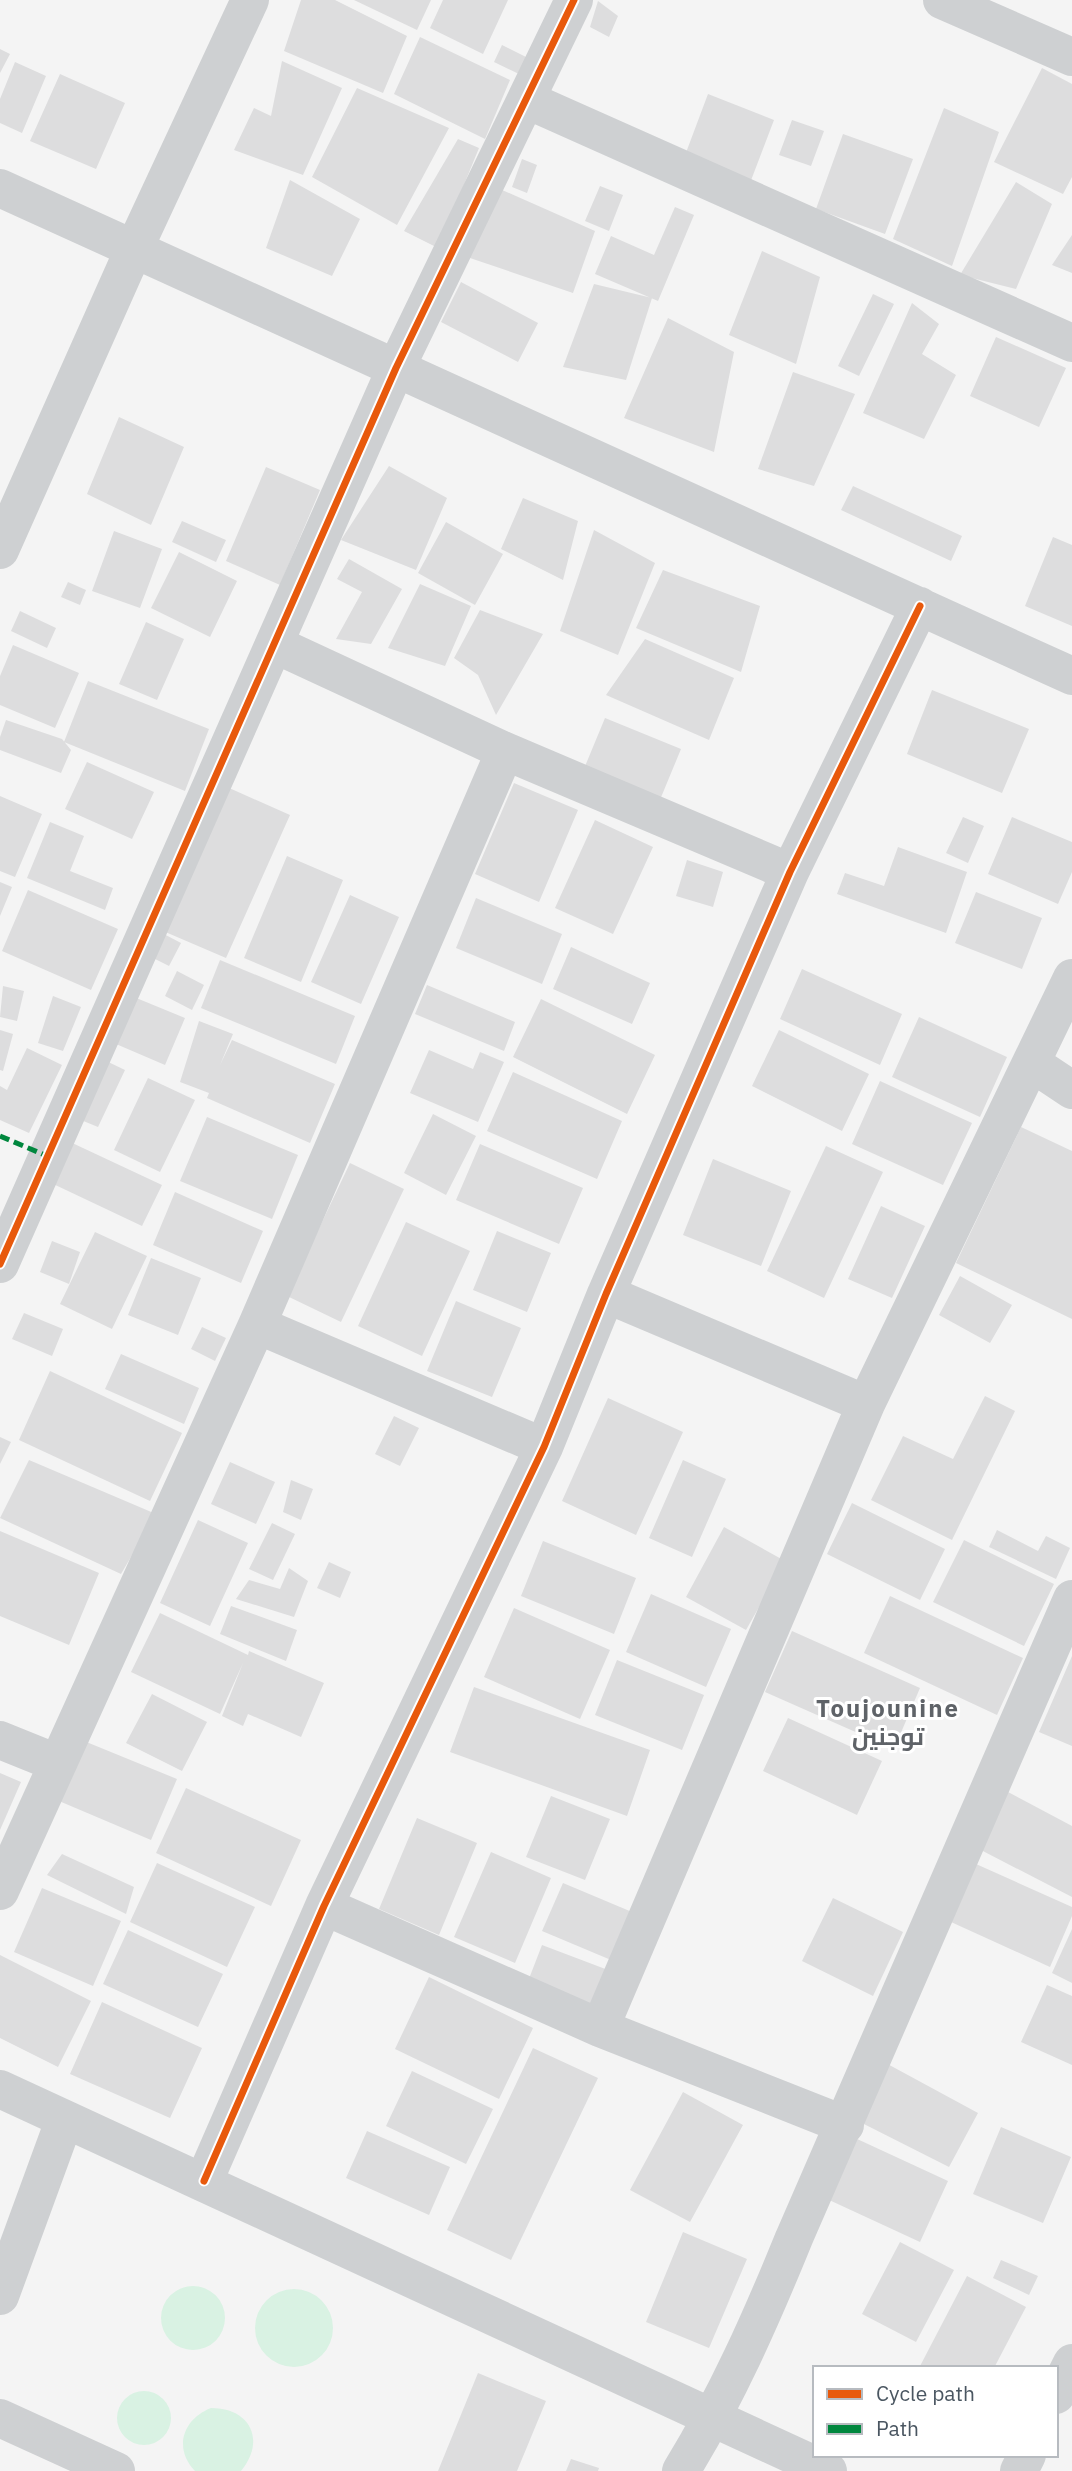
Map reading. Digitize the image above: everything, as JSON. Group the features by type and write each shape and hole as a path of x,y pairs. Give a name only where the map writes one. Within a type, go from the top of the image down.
{"street":[{"path":"0,550 134,249 250,0"},
{"path":"0,1264 396,368 573,0"},
{"path":"942,0 1072,57"},
{"path":"527,100 1072,343"},
{"path":"0,188 1072,676"},
{"path":"204,2181 324,1906 544,1447 606,1294 790,872 920,606"},
{"path":"274,644 505,751 790,872"},
{"path":"0,1891 257,1325 505,751"},
{"path":"600,2028 866,1404 1033,1064 1072,978"},
{"path":"1033,1064 1072,1090"},
{"path":"606,1294 866,1404"},
{"path":"257,1325 544,1447"},
{"path":"681,2471 712,2419 757,2331 794,2238 1072,1599"},
{"path":"0,1740 57,1763"},
{"path":"324,1906 600,2028 845,2125"},
{"path":"0,2089 64,2121 204,2181 828,2471"},
{"path":"0,2296 64,2121"},
{"path":"1058,2391 1072,2363"},
{"path":"0,2418 116,2471"}],"green space":[{"path":"193,2286 211,2292 219,2300 225,2318 219,2336 211,2344 193,2350 175,2344 167,2336 161,2318 167,2300 175,2292"},
{"path":"294,2289 309,2292 322,2300 330,2313 333,2328 330,2343 322,2356 309,2364 294,2367 279,2364 266,2356 258,2343 255,2328 258,2313 266,2300 279,2292"},
{"path":"144,2391 163,2399 171,2418 163,2437 144,2445 125,2437 117,2418 125,2399"},
{"path":"211,2408 225,2409 236,2414 245,2420 250,2428 252,2448 249,2460 241,2471 195,2471 188,2462 184,2453 184,2435 194,2419"}],"building":[{"path":"301,0 335,0 407,36 383,93 284,51"},
{"path":"354,0 431,0 417,30"},
{"path":"443,0 508,0 483,54 430,28"},
{"path":"598,1 618,16 609,37 590,27"},
{"path":"420,37 510,80 485,139 394,94"},
{"path":"502,45 526,57 519,74 494,62"},
{"path":"0,49 10,54 0,73"},
{"path":"282,61 342,88 303,175 234,150 254,108 271,116"},
{"path":"15,62 46,76 22,133 0,123 0,99"},
{"path":"1042,68 1072,84 1072,177 1063,194 994,162"},
{"path":"60,74 125,103 96,169 30,141"},
{"path":"357,88 449,128 397,225 312,177"},
{"path":"708,94 774,120 750,183 684,158"},
{"path":"944,108 999,132 952,266 893,239"},
{"path":"792,120 824,131 811,166 779,155"},
{"path":"843,134 913,159 885,234 816,209"},
{"path":"458,139 479,148 438,248 404,231"},
{"path":"522,159 537,165 527,193 512,187"},
{"path":"290,180 360,219 332,276 266,248"},
{"path":"1016,182 1052,204 1016,289 960,275"},
{"path":"493,186 595,231 573,293 467,257"},
{"path":"600,186 623,195 609,231 585,221"},
{"path":"675,207 694,215 658,301 595,274 611,236 654,255"},
{"path":"1072,235 1072,273 1052,265"},
{"path":"762,251 820,277 796,364 729,335"},
{"path":"461,282 538,323 518,362 441,322"},
{"path":"594,284 652,298 626,380 563,367"},
{"path":"873,294 894,304 859,376 838,366"},
{"path":"912,303 939,324 922,354 956,375 924,439 863,413"},
{"path":"668,318 734,352 714,452 624,418"},
{"path":"996,337 1066,368 1039,427 970,396"},
{"path":"793,372 855,394 814,486 758,469"},
{"path":"119,417 184,447 151,525 87,494"},
{"path":"389,466 447,498 416,570 341,540"},
{"path":"266,467 320,490 280,585 226,561"},
{"path":"853,486 962,536 951,561 841,510"},
{"path":"523,498 578,521 563,580 501,549"},
{"path":"182,521 226,540 216,562 172,542"},
{"path":"446,522 503,554 475,605 418,573"},
{"path":"594,530 655,563 618,655 560,631"},
{"path":"114,531 162,549 140,608 92,591"},
{"path":"1053,537 1072,545 1072,626 1025,606"},
{"path":"179,552 237,581 210,637 151,608"},
{"path":"349,559 402,589 371,644 336,639 362,592 337,579"},
{"path":"663,570 760,606 741,672 636,628"},
{"path":"68,582 86,590 80,605 61,597"},
{"path":"420,584 471,606 445,666 388,648"},
{"path":"480,610 543,634 496,715 478,675 454,658"},
{"path":"20,611 56,628 47,648 11,631"},
{"path":"146,622 184,639 157,700 119,684"},
{"path":"645,639 734,678 709,740 606,695"},
{"path":"13,645 79,673 55,728 0,705 0,676"},
{"path":"88,681 209,729 185,791 64,742"},
{"path":"932,690 1029,729 1002,793 907,754"},
{"path":"605,718 681,749 657,807 581,776"},
{"path":"6,720 62,739 71,750 61,773 0,750 0,737"},
{"path":"87,762 154,792 132,839 65,809"},
{"path":"514,783 578,810 539,902 475,874"},
{"path":"227,787 290,815 226,958 163,931"},
{"path":"0,796 42,814 15,877 0,871"},
{"path":"963,817 984,826 968,863 946,853"},
{"path":"1012,817 1072,842 1072,872 1058,904 988,874"},
{"path":"595,820 653,847 613,934 555,908"},
{"path":"50,822 84,836 70,871 113,888 105,910 27,878"},
{"path":"898,847 967,872 946,933 837,894 845,873 884,886"},
{"path":"287,856 343,880 301,982 244,958"},
{"path":"687,860 723,872 713,907 676,896"},
{"path":"0,882 12,887 0,916"},
{"path":"28,890 118,929 91,990 2,951"},
{"path":"976,892 1042,918 1022,969 955,943"},
{"path":"350,895 399,917 361,1004 311,982"},
{"path":"476,898 562,934 542,984 456,948"},
{"path":"160,932 181,943 169,966 149,956"},
{"path":"571,947 650,983 632,1024 553,989"},
{"path":"220,960 355,1016 336,1064 201,1008"},
{"path":"802,969 902,1014 880,1065 780,1019"},
{"path":"177,971 204,985 192,1010 165,996"},
{"path":"427,985 515,1022 504,1051 415,1014"},
{"path":"3,986 24,991 17,1021 0,1017"},
{"path":"129,995 185,1018 165,1065 109,1041"},
{"path":"53,996 81,1007 63,1051 38,1043"},
{"path":"541,999 655,1055 627,1114 513,1057"},
{"path":"919,1017 1007,1057 980,1117 892,1077"},
{"path":"199,1021 233,1034 220,1065 232,1040 335,1084 310,1143 207,1098 209,1093 180,1082"},
{"path":"0,1030 13,1034 3,1071 0,1070"},
{"path":"779,1030 869,1074 842,1131 752,1086"},
{"path":"27,1048 62,1065 29,1133 0,1120 0,1086 7,1090"},
{"path":"429,1050 473,1069 480,1052 504,1062 478,1122 410,1093"},
{"path":"102,1059 125,1070 98,1127 76,1118"},
{"path":"513,1072 622,1121 597,1179 487,1131"},
{"path":"148,1078 195,1100 160,1172 114,1150"},
{"path":"880,1081 972,1123 943,1185 852,1144"},
{"path":"433,1114 476,1136 446,1195 404,1173"},
{"path":"207,1117 298,1155 272,1219 180,1181"},
{"path":"1021,1127 1072,1151 1072,1319 956,1263"},
{"path":"68,1141 162,1185 142,1226 49,1182"},
{"path":"480,1144 583,1188 559,1244 456,1200"},
{"path":"826,1146 883,1172 824,1298 767,1271"},
{"path":"713,1159 791,1191 761,1266 683,1235"},
{"path":"350,1163 404,1189 341,1322 287,1296"},
{"path":"175,1192 263,1231 241,1283 153,1245"},
{"path":"881,1206 925,1226 892,1298 848,1279"},
{"path":"406,1222 470,1251 422,1356 358,1326"},
{"path":"497,1231 551,1253 527,1312 473,1290"},
{"path":"95,1232 147,1256 112,1329 60,1304"},
{"path":"52,1241 80,1252 69,1284 40,1272"},
{"path":"151,1258 201,1278 178,1335 128,1315"},
{"path":"960,1276 1012,1305 990,1343 939,1315"},
{"path":"456,1301 521,1328 492,1397 427,1371"},
{"path":"24,1313 63,1329 52,1356 12,1339"},
{"path":"202,1327 226,1338 215,1361 191,1349"},
{"path":"121,1354 199,1388 184,1424 105,1389"},
{"path":"50,1371 182,1433 150,1501 19,1440"},
{"path":"985,1396 1015,1411 952,1540 871,1500 903,1436 953,1459"},
{"path":"608,1398 683,1432 636,1535 562,1501"},
{"path":"394,1416 419,1428 400,1466 375,1454"},
{"path":"0,1437 11,1442 0,1464"},
{"path":"29,1460 156,1514 121,1574 0,1518"},
{"path":"683,1460 726,1479 692,1557 649,1538"},
{"path":"230,1462 275,1482 256,1524 211,1504"},
{"path":"291,1480 313,1489 301,1520 283,1512"},
{"path":"852,1503 945,1549 920,1600 827,1554"},
{"path":"198,1520 248,1543 210,1626 160,1603"},
{"path":"272,1523 295,1534 273,1580 249,1569"},
{"path":"724,1527 785,1561 746,1630 686,1597"},
{"path":"997,1530 1038,1551 1046,1536 1070,1548 1056,1579 989,1547"},
{"path":"0,1531 99,1573 69,1645 0,1616"},
{"path":"964,1540 1054,1584 1024,1646 933,1602"},
{"path":"543,1541 636,1578 614,1634 521,1596"},
{"path":"329,1562 351,1572 340,1598 317,1588"},
{"path":"289,1568 308,1581 294,1617 236,1599 249,1580 280,1589"},
{"path":"651,1594 731,1629 706,1687 626,1652"},
{"path":"890,1596 1023,1658 997,1715 864,1653"},
{"path":"231,1606 297,1630 286,1661 220,1634"},
{"path":"514,1608 610,1650 580,1719 484,1677"},
{"path":"160,1613 248,1655 249,1651 324,1683 301,1737 248,1714 243,1726 222,1716 243,1663 220,1714 131,1672"},
{"path":"792,1631 920,1688 894,1749 765,1692"},
{"path":"1072,1656 1072,1746 1039,1732"},
{"path":"617,1660 704,1695 682,1750 595,1715"},
{"path":"474,1687 650,1750 627,1816 450,1752"},
{"path":"152,1694 207,1722 182,1771 126,1743"},
{"path":"788,1718 882,1761 857,1815 763,1771"},
{"path":"84,1741 177,1779 151,1840 59,1801"},
{"path":"0,1773 21,1782 0,1830"},
{"path":"186,1788 301,1840 271,1906 156,1853"},
{"path":"1008,1792 1072,1826 1072,1897 979,1849"},
{"path":"551,1796 610,1819 585,1880 526,1857"},
{"path":"417,1818 477,1843 439,1935 379,1909"},
{"path":"491,1852 551,1878 515,1963 454,1937"},
{"path":"62,1854 134,1887 126,1914 47,1875"},
{"path":"157,1863 255,1907 227,1967 130,1922"},
{"path":"976,1864 1072,1907 1072,1916 1050,1967 951,1922"},
{"path":"563,1883 632,1912 611,1960 542,1931"},
{"path":"42,1888 121,1921 93,1986 14,1952"},
{"path":"833,1898 903,1932 873,1996 802,1961"},
{"path":"1072,1929 1072,1983 1052,1973"},
{"path":"128,1930 223,1974 198,2027 103,1984"},
{"path":"542,1945 608,1970 591,2013 525,1989"},
{"path":"0,1955 91,2001 58,2067 0,2038"},
{"path":"429,1977 533,2028 499,2099 395,2049"},
{"path":"1047,1985 1072,1996 1072,2065 1021,2042"},
{"path":"102,2002 202,2048 170,2118 70,2074"},
{"path":"533,2048 598,2078 511,2260 447,2230"},
{"path":"882,2061 978,2113 949,2167 854,2119"},
{"path":"412,2071 493,2109 466,2164 386,2126"},
{"path":"683,2092 743,2125 690,2222 630,2190"},
{"path":"1001,2127 1071,2157 1043,2223 973,2194"},
{"path":"367,2131 450,2167 429,2215 346,2178"},
{"path":"855,2138 948,2181 920,2242 827,2199"},
{"path":"683,2232 747,2259 709,2348 646,2322"},
{"path":"900,2242 954,2270 916,2342 862,2314"},
{"path":"1001,2260 1038,2276 1029,2295 993,2278"},
{"path":"967,2276 1026,2307 995,2366 920,2366"},
{"path":"478,2373 546,2401 517,2471 438,2471"},
{"path":"571,2459 599,2468 598,2471 566,2471"}],"marked path":[{"path":"0,1136 47,1156"}],"cycle path":[{"path":"0,1264 396,368 574,0"},
{"path":"204,2181 324,1906 544,1447 606,1294 790,872 920,606"}],"district":[{"name":"Toujounine توجنين","path":"888,1722"}]}
